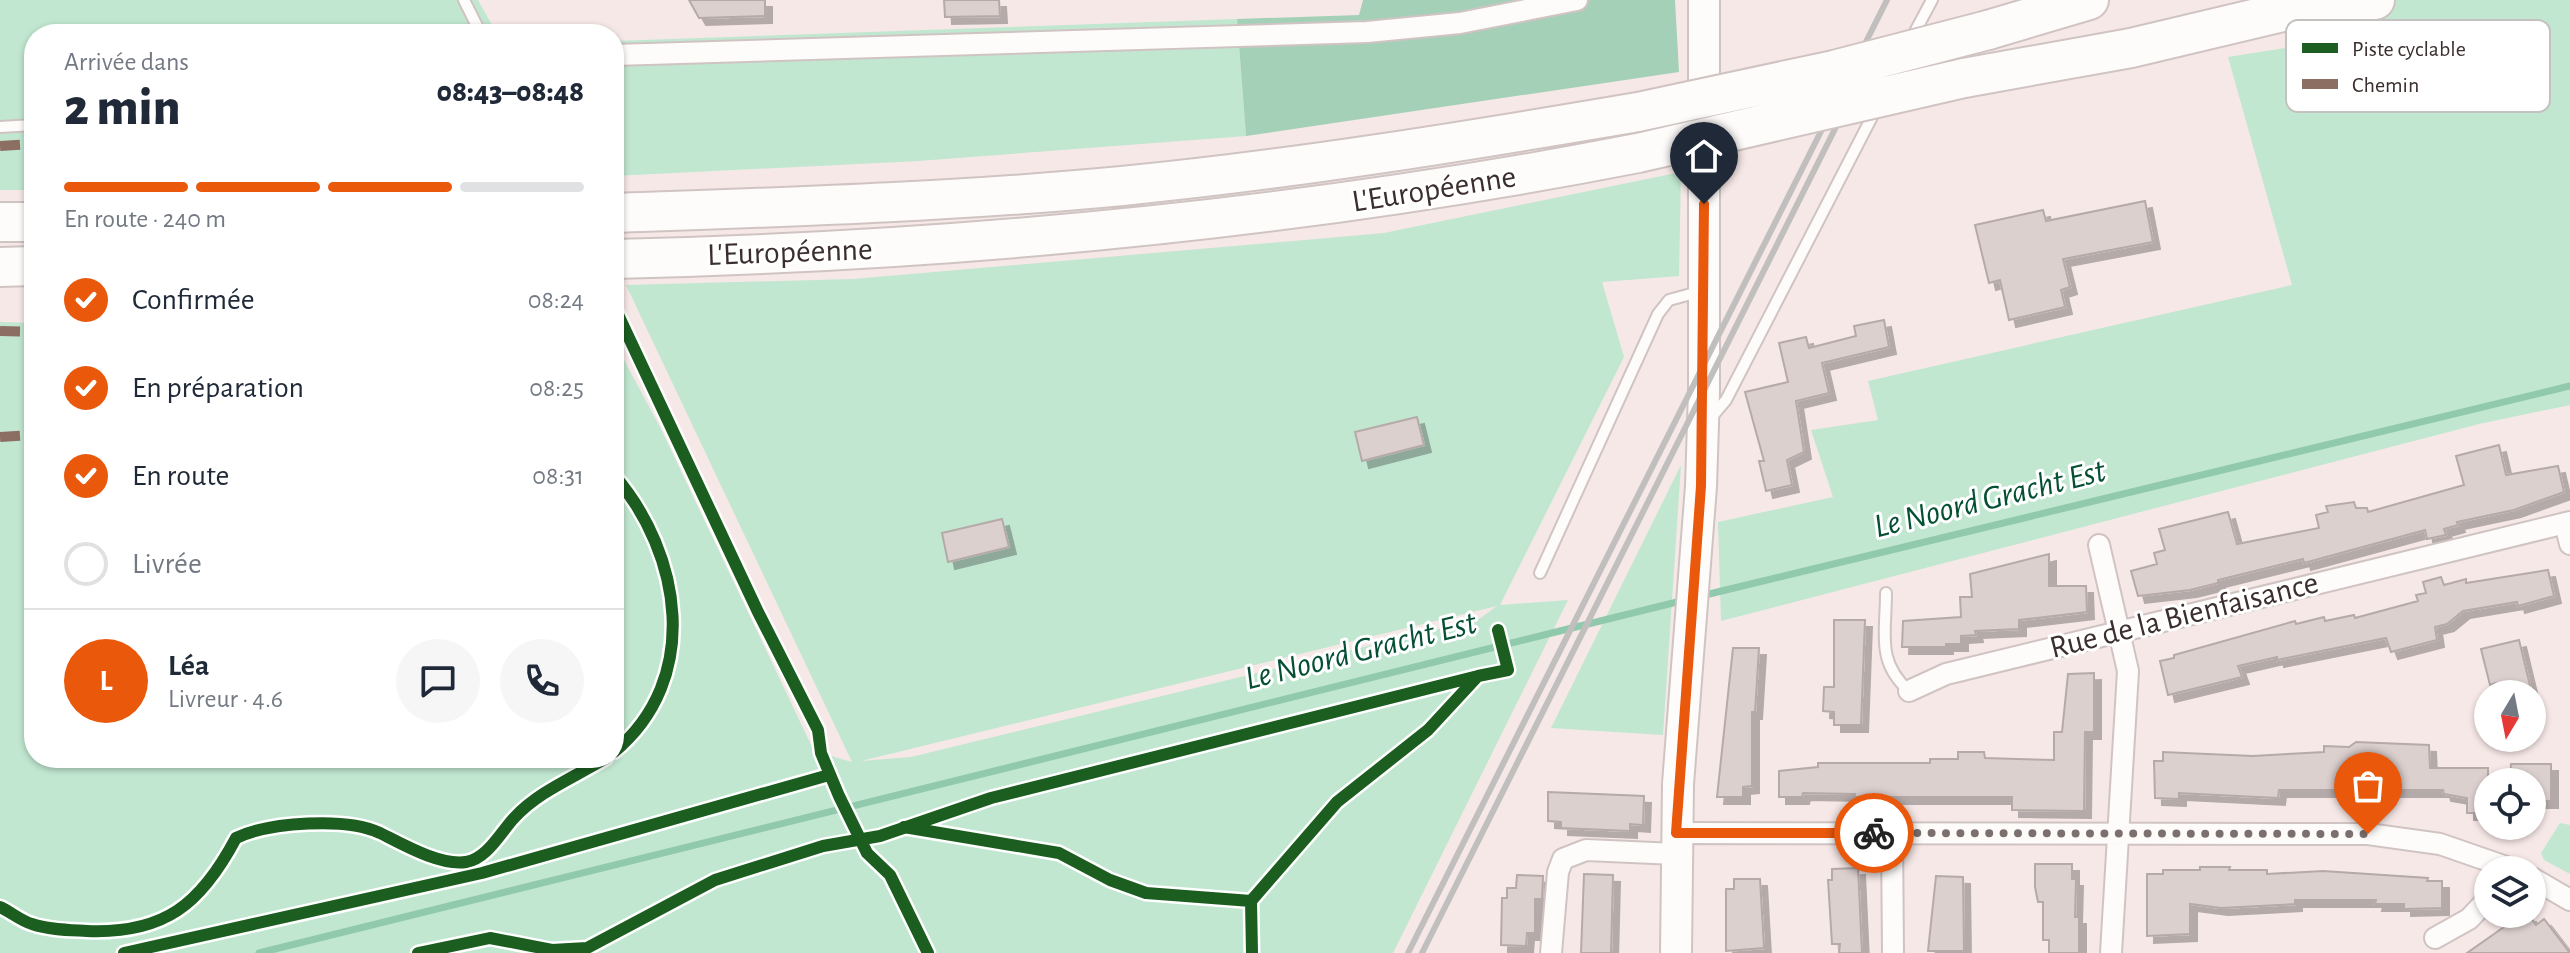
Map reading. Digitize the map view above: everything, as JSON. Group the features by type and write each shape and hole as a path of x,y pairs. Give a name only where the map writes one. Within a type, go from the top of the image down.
{"highway":[{"name":"L'Européenne","path":"624,213 850,206 1127,186 1383,153 1638,112 1834,70 2089,0"},
{"name":"L'Européenne","path":"624,259 880,248 1143,228 1406,195 1638,153 1964,78 2236,0"},
{"path":"1964,78 2131,48 2291,10 2375,0"},
{"path":"0,222 24,222"},
{"path":"0,267 24,266"}],"street":[{"path":"624,55 1367,32 1460,23 1577,0"},
{"path":"1676,953 1676,844 1703,425 1704,0"},
{"name":"Rue de la Bienfaisance","path":"1909,691 1946,674 2568,522 2570,544"},
{"path":"2099,545 2128,671 2111,953"},
{"path":"1551,953 1558,872 1563,859 1586,850 1892,833 2119,831 2386,835 2440,844 2474,856"},
{"path":"1892,833 1893,953"},
{"path":"2546,886 2570,900"},
{"path":"2435,938 2474,914"}],"lane":[{"path":"464,0 476,24"},
{"path":"1896,69 1932,0"},
{"path":"1703,425 1726,400 1889,82"},
{"path":"0,127 24,126"},
{"path":"1540,573 1658,314 1669,300 1704,291"},
{"name":"Rue de la Bienfaisance","path":"1886,593 1888,664 1894,677 1909,691"}],"green space":[{"path":"0,0 478,0 491,24 24,24 24,190 0,190"},
{"path":"1363,0 1675,0 1679,72 1246,136 1237,19 1359,15"},
{"path":"2365,0 2570,0 2570,405 2479,424 1721,621 1718,522 1833,497 1811,430 1878,420 1868,381 2292,285 2228,57 2286,48 2286,112 2550,112 2550,20 2367,20"},
{"path":"1237,19 1246,136 918,161 624,176 624,41"},
{"path":"1681,172 1679,276 1602,282 1624,357 1500,605 1568,600 1393,953 0,953 0,322 24,323 24,768 624,768 624,360 662,431 814,751 852,762 626,285 853,279 1384,233","holes":["1497,606 1479,619 911,757 861,761"]},
{"path":"1681,465 1663,735 1551,728"},
{"path":"2560,823 2570,825 2570,874 2546,861 2546,856 2541,853"}],"building":[{"path":"689,0 765,0 765,16 699,18"},
{"path":"944,0 999,0 1000,16 945,17"},
{"path":"2145,201 2153,242 2063,259 2070,287 2061,290 2065,307 2009,320 2000,280 1989,283 1975,225 2043,210 2046,221"},
{"path":"1884,320 1889,347 1822,363 1829,393 1796,401 1804,452 1787,460 1792,485 1766,491 1759,461 1764,461 1745,392 1788,382 1779,343 1806,337 1809,348 1856,336 1854,326"},
{"path":"1417,417 1424,445 1362,461 1355,432"},
{"path":"2499,445 2506,475 2558,466 2564,492 2514,510 2457,522 2458,525 2444,529 2446,535 2427,539 2425,530 2304,563 2303,559 2218,580 2218,583 2190,590 2138,596 2131,571 2157,564 2154,553 2165,550 2159,529 2228,512 2237,544 2319,528 2316,515 2328,512 2326,506 2354,502 2356,508 2367,508 2368,512 2464,485 2456,456"},
{"path":"1002,519 1009,547 948,562 942,533"},
{"path":"2049,554 2049,586 2086,586 2087,612 2019,620 2019,629 1975,631 1976,635 1961,636 1961,644 1946,644 1946,647 1902,647 1903,621 1961,617 1960,597 1972,597 1970,574"},
{"path":"2548,570 2554,596 2518,606 2517,602 2463,611 2447,624 2435,627 2437,640 2391,652 2386,638 2277,660 2277,657 2238,666 2242,677 2168,695 2160,661 2174,658 2174,655 2295,621 2296,624 2324,617 2325,621 2354,615 2355,618 2418,601 2416,595 2426,593 2423,582 2441,577 2444,585 2466,579 2466,583"},
{"path":"1834,620 1865,620 1861,725 1834,725 1834,712 1823,711 1824,687 1834,687"},
{"path":"2519,640 2529,680 2489,680 2481,649"},
{"path":"1733,648 1759,648 1755,712 1752,712 1752,786 1743,787 1743,797 1717,797"},
{"path":"2094,673 2094,732 2085,732 2084,811 2012,810 2012,797 1855,797 1855,794 1803,793 1802,797 1779,797 1779,771 1818,767 1818,763 1930,763 1930,759 1958,759 1958,752 1984,752 1985,758 2054,760 2054,732 2062,732 2068,674"},
{"path":"2356,742 2429,745 2430,768 2474,768 2474,813 2467,813 2467,798 2444,794 2443,790 2279,790 2278,798 2179,793 2179,799 2155,798 2154,761 2163,761 2163,752 2253,756 2324,752 2324,746 2349,747"},
{"path":"2511,764 2551,764 2551,801 2546,801 2546,768 2511,768"},
{"path":"1548,792 1644,796 1643,825 1630,824 1630,831 1561,828 1561,822 1548,821"},
{"path":"2035,864 2072,864 2072,879 2076,879 2075,917 2079,917 2079,953 2049,953 2049,940 2043,940 2043,902 2038,902"},
{"path":"2200,867 2267,870 2267,874 2323,871 2428,878 2427,881 2442,881 2442,908 2404,909 2404,904 2375,904 2376,900 2295,900 2295,904 2221,908 2190,904 2190,934 2147,936 2147,874 2163,874 2163,870 2200,870"},
{"path":"1858,868 1862,953 1839,953 1840,944 1832,944 1828,880 1832,880 1832,869"},
{"path":"1584,874 1613,875 1611,953 1581,953"},
{"path":"1517,875 1543,876 1542,899 1535,899 1535,933 1527,933 1526,946 1501,945 1502,898 1507,898 1507,888 1516,888"},
{"path":"1936,876 1963,877 1964,951 1928,951"},
{"path":"1734,879 1760,879 1764,948 1726,951 1726,889 1734,889"},
{"path":"2546,922 2570,953 2467,953 2503,928 2546,928"}],"waterway":[{"name":"Le Noord Gracht Est","path":"1701,596 2570,386"},
{"name":"Le Noord Gracht Est","path":"259,953 1685,600"}],"railway":[{"path":"1408,953 1887,0"},
{"path":"1422,953 1870,59"}],"marked path":[{"path":"0,146 24,145"},
{"path":"0,331 24,332"},
{"path":"0,437 24,436"}],"cycle path":[{"path":"624,327 758,612 818,730 821,753 839,796 867,853 890,875 928,953"},
{"path":"624,489 655,541 667,578 672,616 671,653 661,689 642,722 624,741"},
{"path":"1252,953 1251,901 1337,802 1428,730 1478,676 1508,670 1498,630"},
{"path":"418,953 490,938 552,950 587,948 715,880 823,846 880,836 991,798 1478,676"},
{"path":"0,907 28,923 53,929 114,931 138,927 178,910 194,897 209,881 236,838 288,825 328,823 365,828 433,857 466,862 481,856 524,808 588,768"},
{"path":"124,953 482,873 829,775"},
{"path":"904,827 1059,853 1110,880 1146,893 1251,901"}],"way so far":[{"path":"1874,833 2146,831 2368,834"}],"route":[{"path":"1704,204 1705,363 1701,486 1676,833 1874,833"}]}
